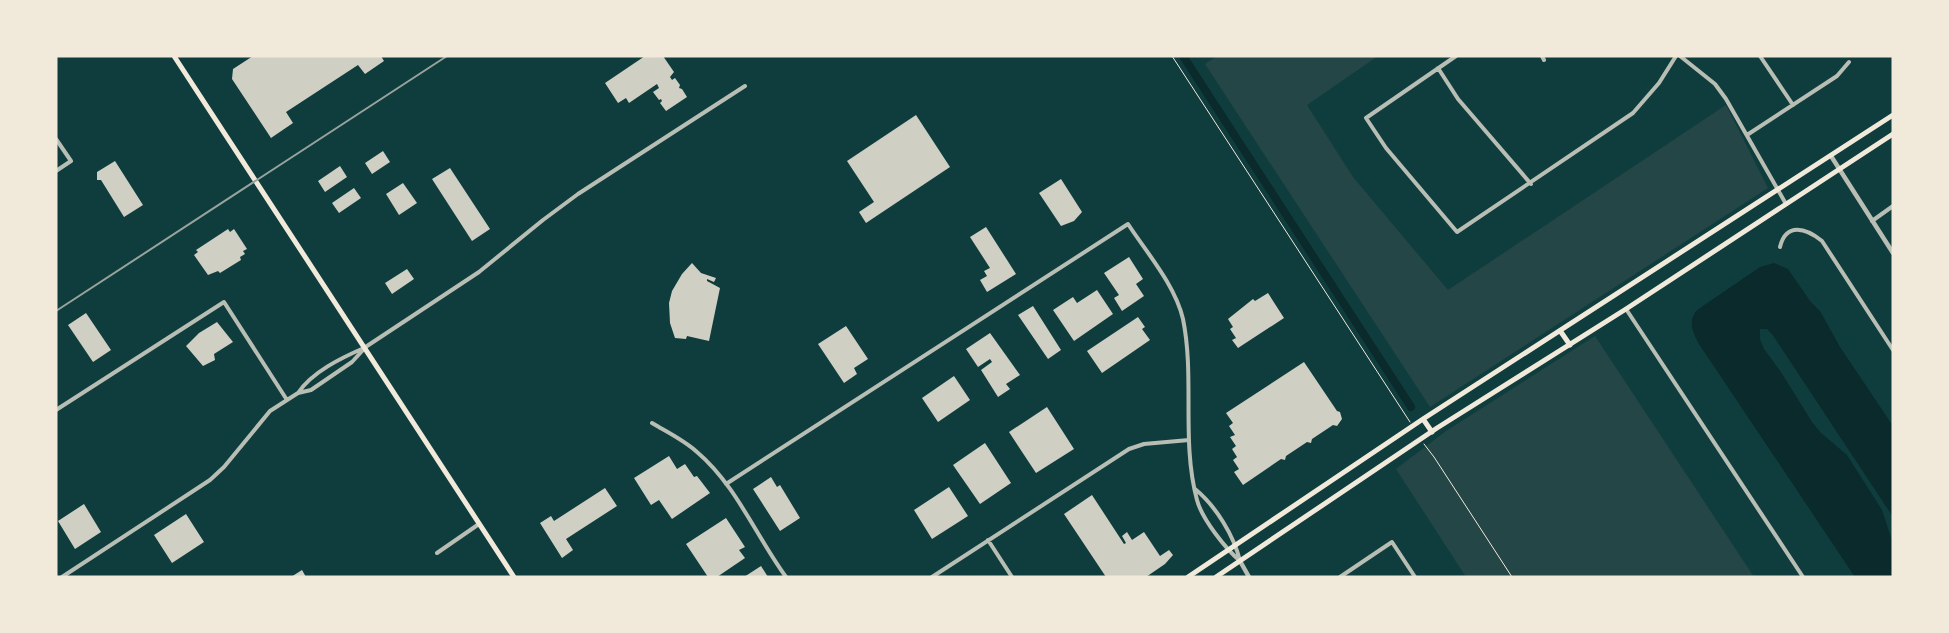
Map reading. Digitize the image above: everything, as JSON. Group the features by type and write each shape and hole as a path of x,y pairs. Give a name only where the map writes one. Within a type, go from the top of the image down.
{"main road":[{"path":"174,56 514,577"},
{"path":"1188,577 1423,419 1561,332 1893,115"},
{"path":"1216,577 1432,432 1626,309 1893,134"},
{"path":"1561,332 1570,345"},
{"path":"1423,419 1432,432"}],"street":[{"path":"1456,56 1366,118 1386,148 1457,232 1633,114 1659,83 1678,56 1715,84 1734,112 1786,204"},
{"path":"1760,56 1793,105"},
{"path":"1747,135 1837,76 1848,62"},
{"path":"1438,68 1458,99 1531,184"},
{"path":"298,393 305,383 347,355 364,348 479,272 578,194 745,86"},
{"path":"56,139 71,162 56,171"},
{"path":"1830,156 1893,252"},
{"path":"1872,221 1893,206"},
{"path":"726,484 1128,224 1173,292 1182,316 1186,340 1189,440 1201,510 1249,577"},
{"path":"1780,247 1783,236 1789,231 1799,229 1813,233 1822,240 1893,350"},
{"path":"56,410 224,302 287,400"},
{"path":"1626,309 1803,577"},
{"path":"62,577 210,480 224,467 260,421 287,400 298,393 310,390 349,364 364,348"},
{"path":"652,423 698,452 726,484 786,577"},
{"path":"932,577 1130,449 1144,444 1189,440"},
{"path":"1196,489 1205,497 1236,545 1240,562"},
{"path":"437,553 479,524"},
{"path":"988,540 1012,577"},
{"path":"1340,577 1392,542 1415,577"}],"path":[{"path":"1172,56 1413,426"},
{"path":"1420,440 1434,457 1512,577"}],"shaded area":[{"path":"1217,56 1378,56 1307,105 1353,177 1448,290 1726,105 1768,188 1430,407 1205,64"},
{"path":"1774,263 1788,269 1810,301 1820,311 1840,347 1893,426 1893,517 1772,334 1767,329 1760,329 1760,339 1764,349 1781,372 1812,422 1821,433 1847,455 1882,510 1893,543 1893,577 1855,577 1694,335 1692,322 1697,310 1760,267"},
{"path":"1595,336 1754,577 1466,577 1396,469 1446,431"}],"building":[{"path":"253,56 381,56 384,61 365,74 358,65 286,112 293,123 271,138 232,79 233,69"},
{"path":"645,56 663,56 674,72 670,77 672,80 675,78 680,85 679,88 682,89 687,97 666,111 660,103 661,99 659,100 653,92 659,88 657,84 629,103 626,98 618,103 605,83"},
{"path":"916,115 950,167 866,223 859,212 874,202 847,161"},
{"path":"383,151 390,162 372,174 365,163"},
{"path":"115,161 143,205 124,217 101,180 97,180 97,172"},
{"path":"340,166 347,177 325,192 318,181"},
{"path":"450,168 490,229 472,241 432,179"},
{"path":"1061,179 1082,212 1074,221 1061,226 1039,193"},
{"path":"403,183 417,203 399,215 386,194"},
{"path":"354,188 361,198 339,213 332,203"},
{"path":"986,227 1016,274 987,292 980,280 987,276 984,271 990,268 970,237"},
{"path":"228,229 230,232 234,229 247,249 243,251 245,254 240,257 241,260 220,273 218,271 208,275 194,255 198,252 196,250"},
{"path":"1129,257 1143,279 1136,284 1144,296 1122,311 1114,298 1119,295 1104,273"},
{"path":"692,263 701,273 716,278 714,282 707,279 707,281 720,288 709,341 687,336 686,339 675,338 670,323 669,303 672,291 682,274"},
{"path":"407,269 414,279 392,294 385,283"},
{"path":"1097,290 1113,314 1074,341 1053,310 1073,297 1077,303"},
{"path":"1268,293 1284,318 1238,348 1232,340 1236,338 1230,329 1233,327 1228,319 1253,299 1255,301"},
{"path":"1033,306 1061,350 1048,359 1018,315"},
{"path":"86,313 111,350 93,362 68,325"},
{"path":"1138,317 1145,327 1142,329 1150,340 1102,373 1087,351"},
{"path":"217,322 233,342 214,354 215,360 203,366 186,346 199,333"},
{"path":"846,326 868,359 854,368 857,374 844,383 818,344"},
{"path":"990,333 1020,375 1006,384 1010,389 998,397 981,370 992,362 990,359 978,367 966,349"},
{"path":"1304,362 1337,411 1340,412 1342,419 1337,426 1333,425 1312,439 1311,443 1307,442 1286,456 1285,460 1281,459 1243,485 1234,472 1239,469 1233,460 1237,457 1232,449 1236,446 1230,437 1235,435 1229,426 1233,423 1226,413"},
{"path":"954,376 970,400 938,422 922,398"},
{"path":"1047,407 1074,449 1036,473 1009,432"},
{"path":"985,443 1011,483 980,504 953,465"},
{"path":"669,456 677,469 685,464 694,477 697,476 710,493 672,519 659,500 651,505 634,478"},
{"path":"771,477 777,487 780,485 800,518 780,531 753,489"},
{"path":"949,487 968,516 932,539 914,510"},
{"path":"605,488 617,506 566,539 573,550 562,558 540,523 551,516 554,521"},
{"path":"1092,495 1124,544 1126,543 1122,536 1127,532 1132,540 1144,532 1160,556 1169,550 1173,555 1165,564 1146,577 1106,577 1064,514"},
{"path":"84,504 101,532 75,549 58,521"},
{"path":"186,514 204,542 172,563 154,535"},
{"path":"726,518 745,547 739,550 745,558 717,577 708,577 686,544"},
{"path":"761,566 768,577 744,577"},
{"path":"302,570 306,577 291,577"}],"waterway":[{"path":"1183,56 1411,407"}],"railway":[{"path":"56,311 447,56"}]}
